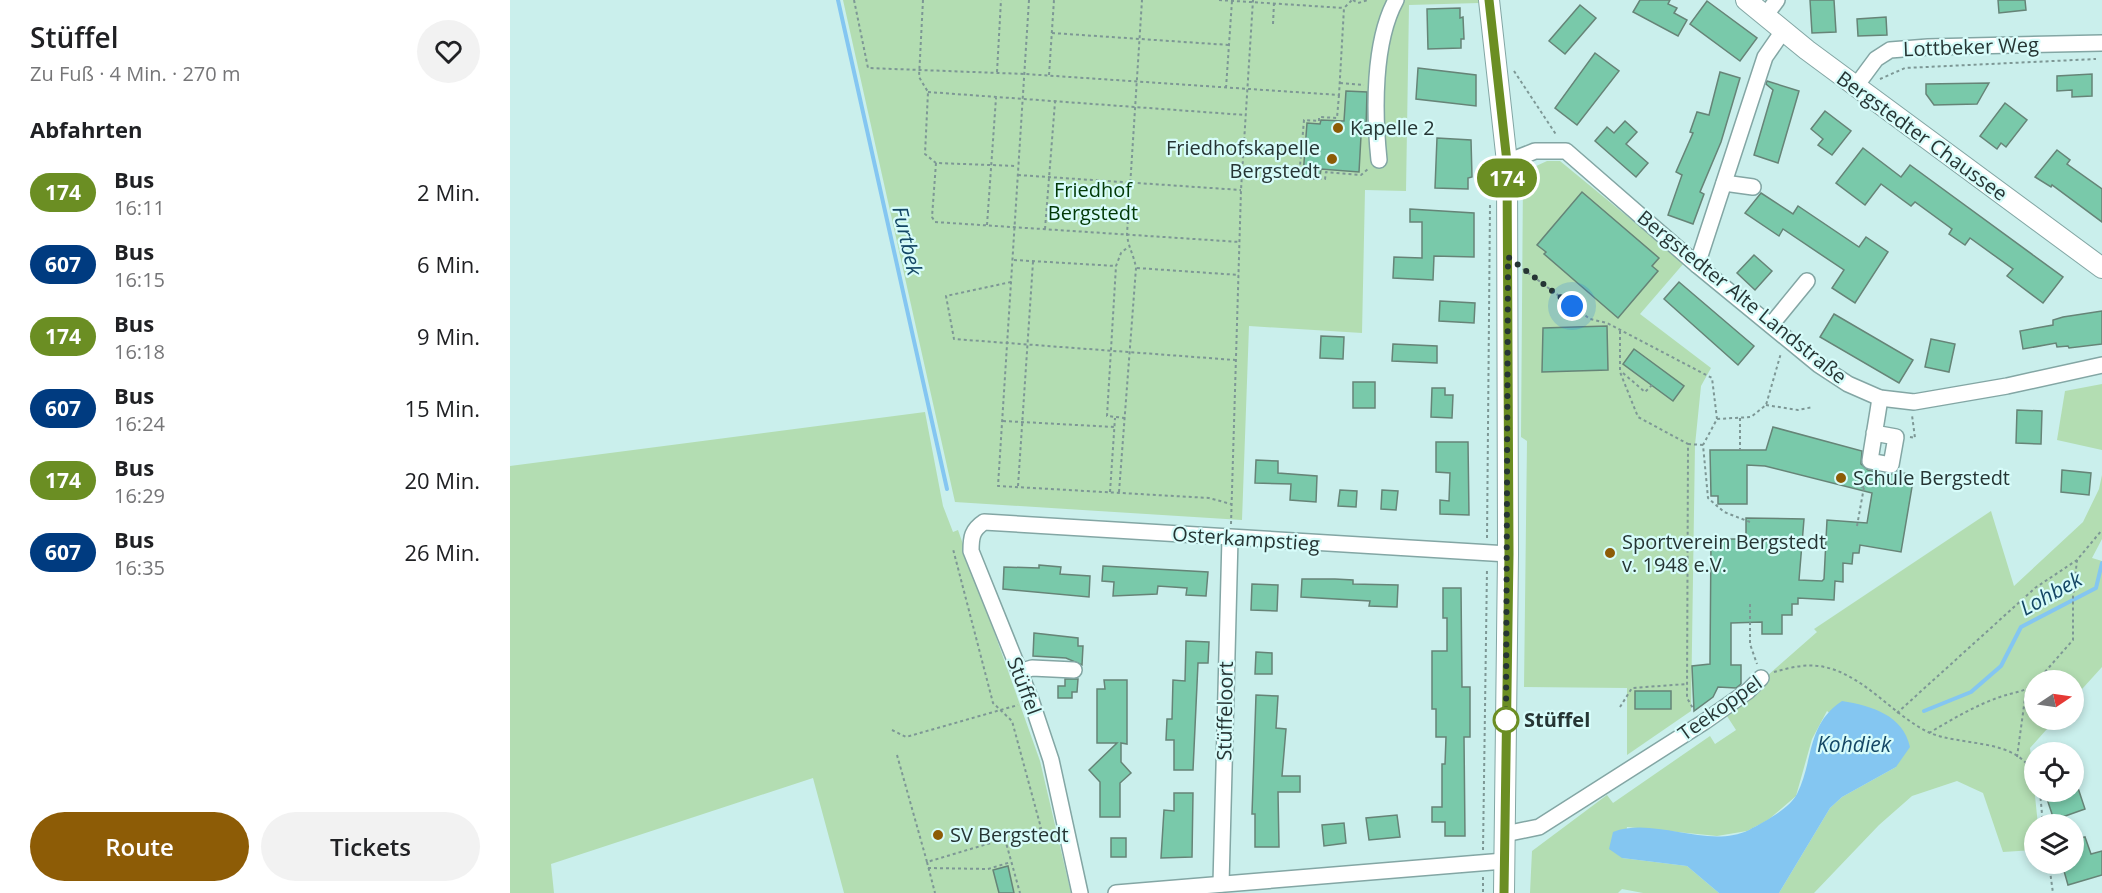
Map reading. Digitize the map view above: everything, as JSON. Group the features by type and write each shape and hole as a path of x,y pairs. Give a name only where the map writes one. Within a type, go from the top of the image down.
{"main road":[{"path":"1490,0 1507,162 1509,554 1504,893"},
{"name":"Bergstedter Chaussee","path":"1746,0 1856,86 2102,267"}],"street":[{"path":"1379,160 1378,86 1381,42 1388,15 1396,0"},
{"path":"1765,16 1777,0"},
{"path":"1697,265 1765,57 1783,31"},
{"name":"Lottbeker Weg","path":"1856,86 1876,59 1890,50 2102,43"},
{"path":"1507,162 1536,151 1566,151"},
{"name":"Bergstedter Alte Landstraße","path":"1566,151 1697,265 1829,371 1848,384 1880,398 1914,402 2007,386 2102,365"},
{"path":"1724,183 1753,187"},
{"path":"1771,325 1807,281"},
{"path":"1874,433 1896,437 1891,465 1870,461 1874,433 1880,398"},
{"name":"Osterkampstieg","path":"984,522 1509,554"},
{"name":"Stüffel","path":"984,522 975,528 971,538 971,552 1031,700 1051,760 1080,893"},
{"name":"Stüffeloort","path":"1221,884 1230,538"},
{"path":"1019,672 1032,668 1074,670"},
{"name":"Teekoppel","path":"1505,834 1539,827 1704,722 1748,691 1761,678"},
{"path":"1116,893 1504,861"}],"path":[{"path":"854,0 868,68 1025,74 1339,95"},
{"path":"923,0 919,77 928,92 925,154 936,163 1018,166"},
{"path":"997,73 1002,0"},
{"path":"1029,0 998,486 1209,498 1231,504"},
{"path":"1049,76 1054,0"},
{"path":"1119,493 1136,268 1134,255 1128,247 1127,234 1142,0"},
{"path":"1219,0 1344,8"},
{"path":"1368,0 1358,3 1353,0 1344,8 1337,120 1319,117 1319,121 1304,120 1299,178 1325,180 1326,172 1361,175 1379,160"},
{"path":"1226,89 1232,1"},
{"path":"1230,538 1241,190 1252,1"},
{"path":"1273,24 1274,3"},
{"path":"1052,33 1229,45"},
{"path":"1876,83 1888,74 1905,68 2102,58"},
{"path":"1511,67 1566,151"},
{"path":"1340,83 1378,86"},
{"path":"928,92 1246,115"},
{"path":"987,225 996,98"},
{"path":"1045,229 1055,102"},
{"path":"1338,108 1344,108"},
{"path":"1244,146 1303,148"},
{"path":"936,163 932,217 935,222 1240,242"},
{"path":"1018,175 1241,190"},
{"path":"1483,893 1490,200"},
{"path":"1126,418 1107,416 1116,266 1121,253 1128,247"},
{"path":"1508,257 1590,319 1607,323 1712,378 1716,419 1703,445 1706,489 1711,503 1737,518 1750,522"},
{"path":"1013,260 1116,266"},
{"path":"1018,487 1034,262"},
{"path":"1136,268 1239,275"},
{"path":"1012,282 946,296 954,339 1235,360"},
{"path":"1620,331 1620,372 1638,417 1688,444 1703,445"},
{"path":"1716,419 1752,417 1766,405 1779,358"},
{"path":"1620,372 1645,392 1652,386"},
{"path":"1766,405 1798,410 1813,407"},
{"path":"1896,437 1915,438 1912,412"},
{"path":"1110,492 1115,418"},
{"path":"1740,418 1740,450"},
{"path":"1003,421 1114,427"},
{"path":"1688,444 1687,698 1704,722"},
{"path":"1857,526 1870,461"},
{"path":"1854,486 1864,488"},
{"path":"1898,713 2035,588 2077,560 2102,530"},
{"path":"927,862 1041,828 1012,721 993,702 953,549"},
{"path":"2047,670 2073,640 2073,597 2077,560"},
{"path":"1750,604 1750,644 1761,678"},
{"name":"Teekoppel","path":"1761,678 1786,669 1819,666 1844,674 1929,733 1998,747 2024,762"},
{"path":"1620,707 1632,688 1687,684"},
{"path":"1929,733 1966,712 2000,697 2024,691"},
{"path":"892,730 906,737 1031,700"},
{"path":"2017,757 2024,706"},
{"path":"897,756 935,893"},
{"path":"1005,839 1020,893"},
{"path":"928,868 988,868 1011,862"},
{"path":"2050,874 2053,893"}],"green space":[{"name":"Friedhof Bergstedt","path":"843,0 1478,0 1479,3 1409,5 1406,191 1365,190 1362,333 1249,326 1242,520 955,502"},
{"name":"Sportverein Bergstedt v. 1948 e.V.","path":"1547,161 1560,161 1684,263 1640,314 1711,368 1701,386 1695,445 1691,711 1627,755 1627,688 1524,687 1527,441 1521,437 1523,178 1534,167"},
{"path":"2102,384 2102,450 2057,440 2065,391"},
{"path":"925,412 943,506 953,532 958,530 1040,761 1071,893 844,893 813,778 551,864 554,893 510,893 510,466"},
{"path":"2102,475 2102,539 2092,558 2102,561 2102,667 2084,687 2084,670 2024,670 2024,730 2046,730 2035,742 2024,742 2024,802 2036,802 2037,814 2024,814 2024,851 2003,852 1983,793 1957,781 1912,796 1879,825 1814,893 1779,893 1830,808 1842,797 1896,767 1827,711 1812,739 1796,796 1768,820 1747,831 1717,836 1627,827 1622,858 1687,866 1719,893 1643,893 1622,889 1618,893 1530,893 1532,851 1607,795 1613,803 1710,736 1715,744 1736,730 1725,713 1817,632 1814,629 1991,511 2014,586 2083,522 2099,489"}],"water":[{"name":"Kohdiek","path":"1842,701 1875,709 1885,714 1901,727 1910,747 1896,767 1842,797 1830,808 1779,893 1719,893 1687,866 1622,858 1609,849 1613,832 1629,828 1699,835 1733,835 1749,830 1769,819 1788,805 1797,794 1816,732 1830,710"}],"building":[{"path":"1640,0 1670,0 1668,4 1677,8 1674,13 1687,20 1678,36 1633,12"},
{"path":"1810,0 1834,0 1836,32 1812,33"},
{"path":"1998,0 2025,0 2026,10 1999,13"},
{"path":"1707,1 1757,38 1740,61 1690,24"},
{"path":"1580,5 1596,18 1565,54 1549,41"},
{"path":"1460,8 1460,18 1463,17 1464,39 1461,39 1461,48 1428,49 1427,9"},
{"path":"1886,17 1887,35 1858,36 1857,19"},
{"path":"1595,53 1619,71 1577,125 1555,108"},
{"path":"1418,68 1476,75 1476,106 1416,99"},
{"path":"1720,72 1740,78 1721,142 1700,192 1704,194 1693,224 1668,215 1682,175 1676,172 1693,133 1690,132 1697,112 1709,115"},
{"path":"2092,74 2092,96 2072,97 2072,90 2057,91 2057,76"},
{"path":"1767,81 1799,91 1778,163 1754,155 1773,90 1766,84"},
{"path":"1989,83 1977,104 1934,105 1926,94 1926,84"},
{"name":"Friedhofskapelle Bergstedt","path":"1346,91 1367,92 1366,129 1361,136 1359,172 1321,169 1320,177 1303,176 1307,123 1320,124 1321,120 1344,121"},
{"path":"2005,103 2027,120 2006,147 2001,143 1997,149 1980,136"},
{"path":"1825,111 1851,131 1832,155 1818,145 1823,139 1811,129"},
{"path":"1625,121 1637,132 1626,144 1648,163 1636,177 1595,141 1607,127 1614,133"},
{"path":"1437,138 1471,140 1472,177 1468,178 1468,189 1435,188"},
{"path":"1863,148 1901,177 1910,165 2063,277 2043,303 2007,276 2013,269 1970,238 1965,245 1949,234 1952,229 1915,202 1911,206 1881,184 1865,205 1836,183"},
{"path":"2057,150 2070,160 2067,164 2102,189 2102,222 2052,185 2051,187 2035,177"},
{"path":"1582,192 1659,258 1652,266 1658,271 1618,318 1544,254 1546,252 1537,245"},
{"path":"1761,193 1793,214 1798,206 1859,247 1866,237 1888,252 1855,303 1832,288 1844,270 1783,229 1779,236 1745,213"},
{"path":"1410,209 1474,213 1474,257 1434,256 1433,280 1393,278 1394,257 1422,258 1422,222 1410,222"},
{"path":"1754,255 1772,271 1755,290 1737,273"},
{"path":"1679,282 1754,346 1738,365 1664,299"},
{"path":"1440,301 1475,303 1474,323 1439,321"},
{"path":"2102,311 2102,344 2069,348 2068,346 2057,347 2056,343 2023,349 2020,331 2053,325 2053,320 2063,317"},
{"path":"1834,314 1913,360 1899,383 1820,337"},
{"path":"1607,326 1608,370 1542,372 1543,328"},
{"path":"1321,336 1344,337 1343,359 1320,358"},
{"path":"1931,339 1955,344 1949,372 1925,367"},
{"path":"1393,344 1437,346 1437,363 1392,361"},
{"path":"1634,349 1684,386 1673,401 1623,364"},
{"path":"1353,382 1375,382 1375,408 1353,408"},
{"path":"1432,388 1445,388 1445,395 1453,395 1452,418 1431,417"},
{"path":"2017,410 2042,411 2041,444 2016,443"},
{"path":"1773,427 1862,451 1861,464 1868,470 1889,475 1898,472 1914,475 1901,552 1860,545 1859,553 1853,553 1852,564 1843,563 1843,582 1835,581 1834,600 1798,598 1798,604 1792,604 1792,615 1782,615 1782,634 1762,634 1762,622 1731,623 1731,665 1741,665 1741,684 1736,688 1718,687 1713,697 1694,711 1692,666 1710,664 1711,539 1746,539 1746,518 1804,519 1799,580 1822,581 1824,579 1827,520 1867,523 1872,493 1765,466 1747,465 1747,504 1718,504 1718,496 1711,496 1710,450 1766,450"},
{"path":"1436,442 1468,442 1469,515 1440,514 1440,500 1449,501 1450,473 1436,472"},
{"path":"1256,460 1278,461 1278,473 1317,476 1316,502 1290,500 1291,484 1255,483"},
{"path":"2062,470 2091,473 2089,495 2061,492"},
{"path":"1340,490 1357,491 1356,507 1338,506"},
{"path":"1382,490 1398,491 1396,510 1381,509"},
{"path":"1039,565 1061,567 1060,574 1090,576 1089,597 1003,589 1004,567 1039,568"},
{"path":"1103,566 1208,572 1206,596 1186,595 1187,588 1158,586 1157,594 1113,596 1114,582 1102,581"},
{"path":"1302,579 1353,580 1353,584 1398,585 1397,607 1369,606 1370,601 1301,597"},
{"path":"1252,584 1278,585 1277,611 1251,610"},
{"path":"1443,588 1461,588 1462,687 1470,687 1470,737 1464,737 1465,836 1445,836 1445,822 1432,822 1432,807 1442,807 1442,764 1445,764 1446,737 1436,737 1436,709 1432,709 1432,651 1447,651 1447,618 1443,618"},
{"path":"1034,633 1078,638 1078,646 1083,646 1082,665 1066,658 1033,656"},
{"path":"1186,641 1209,642 1208,663 1198,663 1193,770 1174,770 1174,740 1166,740 1167,719 1172,719 1173,680 1185,681"},
{"path":"1256,652 1272,653 1272,674 1255,674"},
{"path":"1065,679 1078,679 1077,692 1072,692 1072,698 1058,698 1058,686 1065,686"},
{"path":"1104,680 1127,680 1127,744 1121,743 1121,762 1131,773 1120,783 1120,817 1100,817 1100,782 1089,770 1117,743 1097,743 1097,689 1105,689"},
{"path":"1635,691 1671,691 1671,709 1635,709"},
{"path":"1256,695 1278,696 1276,728 1286,729 1282,776 1300,776 1300,792 1278,792 1279,847 1255,847 1255,814 1252,814"},
{"path":"1174,793 1193,793 1192,857 1161,858 1164,810 1174,811"},
{"path":"2048,802 2083,802 2085,809 2071,814 2052,814"},
{"path":"1397,815 1400,837 1369,840 1366,818"},
{"path":"1344,823 1346,843 1324,846 1322,825"},
{"path":"2084,837 2091,854 2102,851 2102,875 2068,885 2065,874 2084,874"},
{"path":"1111,838 1126,838 1126,857 1111,857"},
{"path":"1008,866 1014,893 999,893 993,870"}],"waterway":[{"name":"Furtbek","path":"838,0 947,489"},
{"name":"Lohbek","path":"1924,711 1971,692 2001,666 2021,627 2096,588 2102,563"}],"bus line":[{"name":"174","path":"1489,0 1507,137 1509,554 1504,893"}],"place":[{"name":"Kapelle 2","path":"1338,128"},
{"name":"Friedhofskapelle Bergstedt","path":"1332,159"},
{"name":"Schule Bergstedt","path":"1841,478"},
{"name":"Sportverein Bergstedt v. 1948 e.V.","path":"1610,553"},
{"name":"Stüffel","path":"1506,720"},
{"name":"SV Bergstedt","path":"938,835"}],"route":[{"path":"1506,720 1509,554 1508,257 1572,306"}]}
